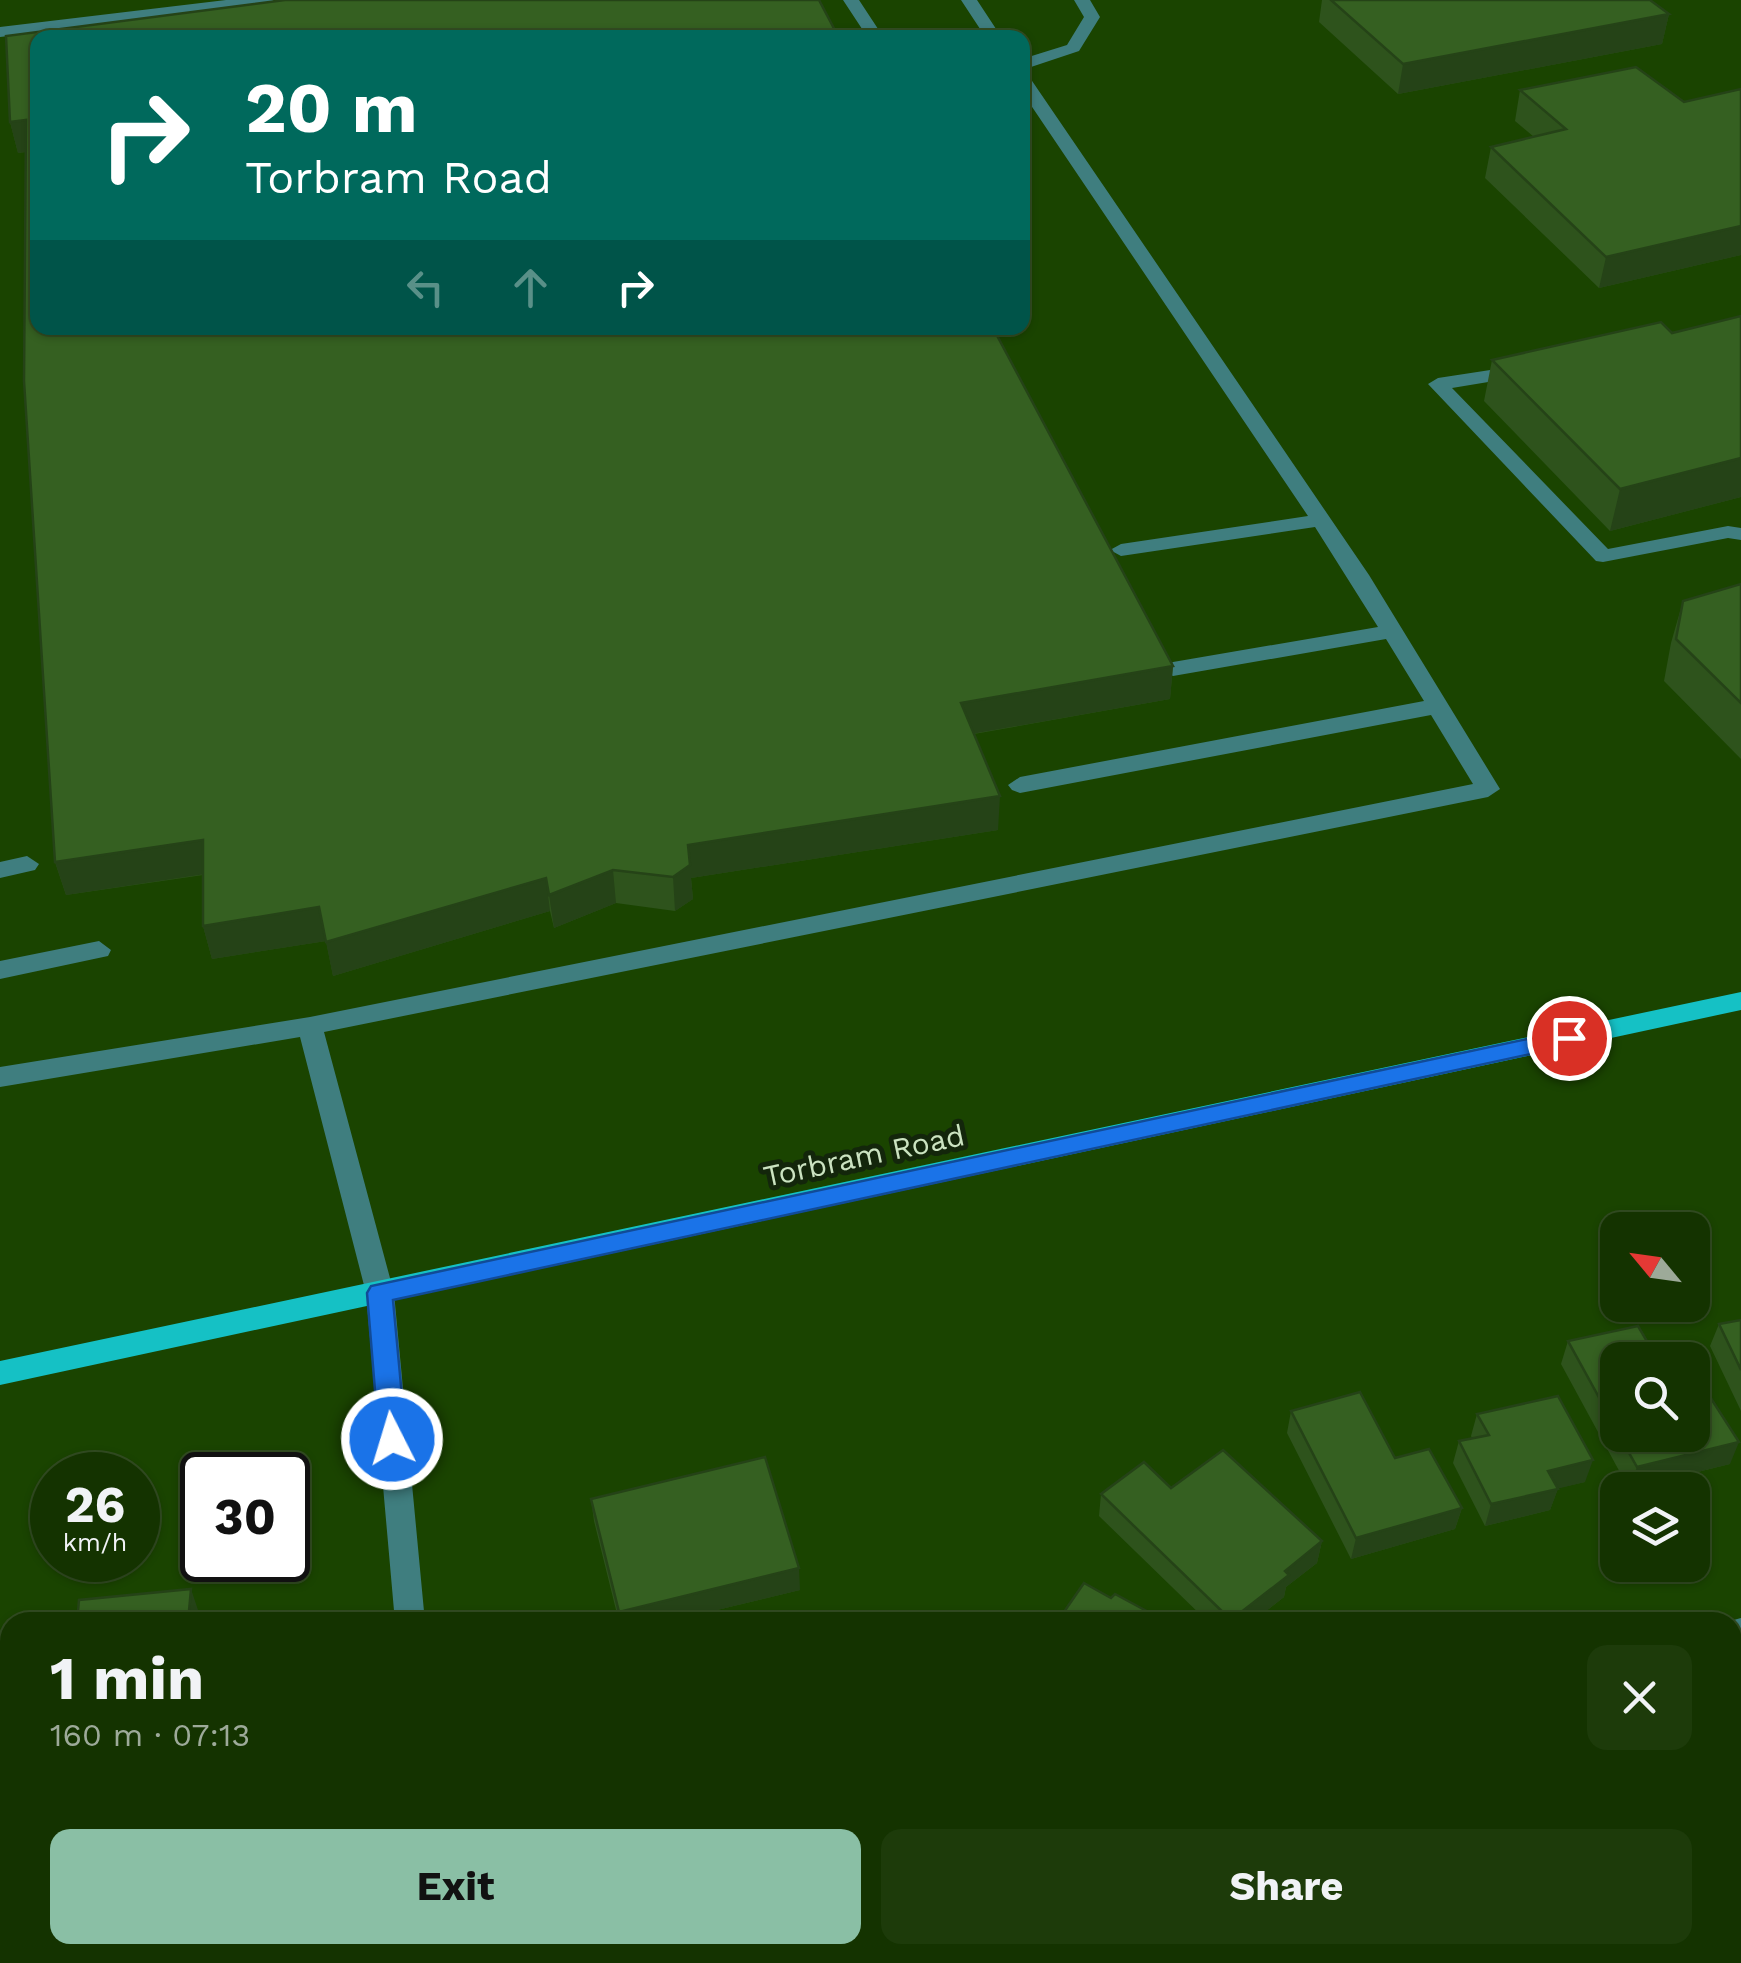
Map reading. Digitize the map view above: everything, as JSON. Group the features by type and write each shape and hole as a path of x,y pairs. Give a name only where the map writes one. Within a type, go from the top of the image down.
{"main road":[{"name":"Torbram Road","path":"0,1373 1741,1002"}],"street":[{"path":"0,32 266,0"},
{"path":"851,0 871,30"},
{"path":"968,0 989,30"},
{"path":"1030,62 1073,48 1092,16 1082,0"},
{"path":"0,1077 310,1026 1488,789 1321,520 1030,92"},
{"path":"1552,366 1438,384 1603,556 1728,532 1741,534"},
{"path":"1121,550 1321,520"},
{"path":"1173,669 1392,631"},
{"path":"1020,785 1438,706"},
{"path":"0,870 27,864"},
{"path":"0,970 99,950"},
{"path":"310,1026 380,1293 409,1612"}],"building":[{"path":"285,0 819,0 835,30 52,30"},
{"path":"1331,0 1650,0 1669,14 1403,64"},
{"path":"30,33 30,335 997,335 1173,666 961,703 1000,796 688,845 690,865 673,877 613,870 549,895 546,878 326,942 319,907 203,926 203,840 55,862 24,381 26,120 10,122 6,36"},
{"path":"1636,67 1684,102 1741,89 1741,226 1606,257 1491,147 1566,129 1520,90"},
{"path":"1741,316 1741,458 1620,489 1492,360 1661,322 1672,333"},
{"path":"1741,584 1741,703 1676,639 1683,601"},
{"path":"1741,1320 1741,1370 1719,1324"},
{"path":"1638,1326 1647,1342 1600,1342 1600,1399 1568,1341"},
{"path":"1360,1392 1395,1458 1429,1449 1462,1508 1356,1538 1291,1411"},
{"path":"1558,1396 1593,1460 1548,1471 1558,1489 1491,1504 1459,1441 1489,1435 1477,1414"},
{"path":"1710,1397 1739,1442 1710,1449"},
{"path":"1223,1450 1322,1541 1285,1571 1289,1575 1241,1612 1223,1612 1101,1494 1144,1462 1171,1488"},
{"path":"1629,1452 1698,1452 1637,1467"},
{"path":"765,1457 799,1568 619,1612 591,1499"},
{"path":"1084,1583 1148,1612 1064,1612"},
{"path":"191,1589 189,1612 78,1612 79,1600"}],"route":[{"path":"392,1439 380,1293 1569,1038"}]}
